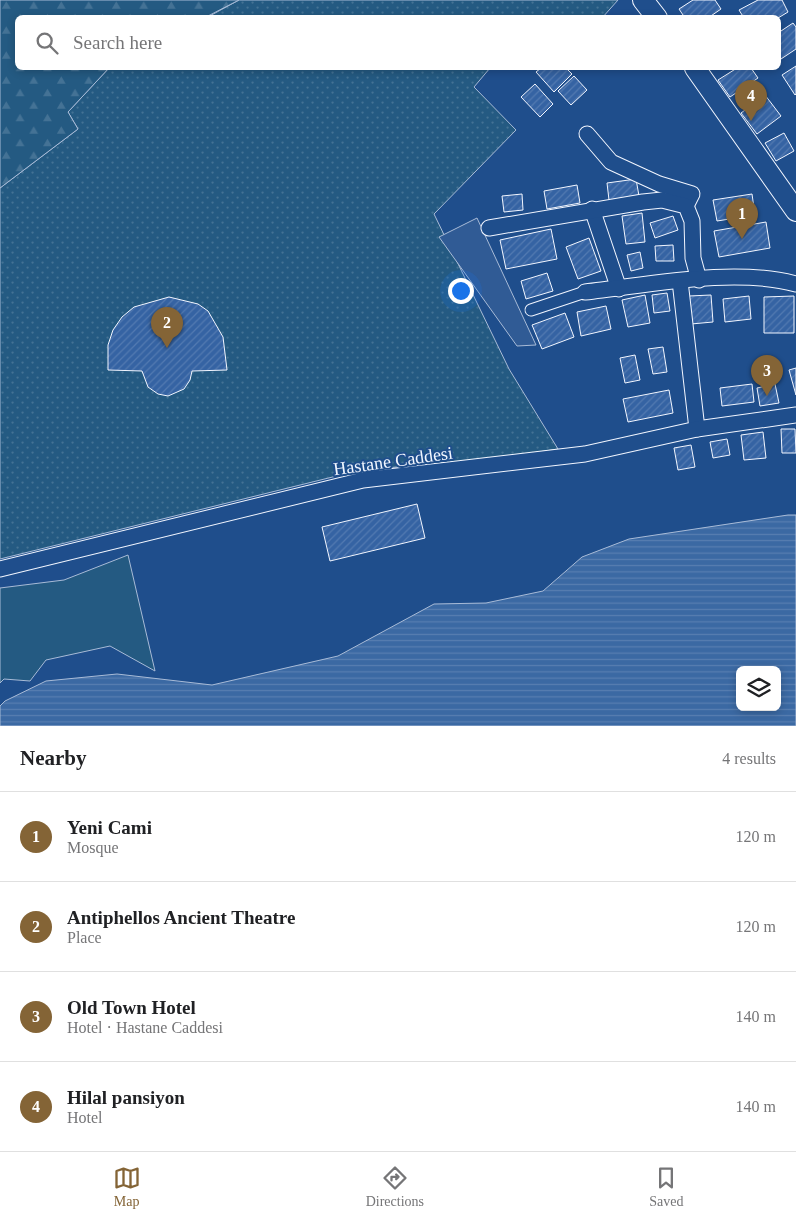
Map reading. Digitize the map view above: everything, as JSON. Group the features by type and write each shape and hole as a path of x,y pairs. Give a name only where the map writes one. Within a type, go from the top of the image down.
{"main road":[{"path":"643,0 655,15"},
{"path":"696,70 796,211"}],"street":[{"path":"587,134 611,162 659,184 692,194 686,206 692,221 693,258 699,280"},
{"path":"490,228 592,209 662,200 686,206"},
{"path":"592,209 619,288"},
{"path":"531,310 585,292 699,280 772,278 796,284"},
{"path":"680,282 697,429"},
{"name":"Hastane Caddesi","path":"0,569 363,480 585,454 697,429 796,415"}],"green space":[{"path":"0,0 239,0 210,15 15,15 15,70 107,70 68,112 78,129 0,188"},
{"path":"239,0 618,0 605,15 212,15"},
{"path":"107,70 488,70 474,87 516,130 434,214 509,369 558,449 492,459 361,470 0,559 0,188 78,129 68,112"},
{"path":"128,555 155,671 110,646 46,660 30,681 4,679 0,683 0,588 64,580"}],"shaded area":[{"path":"477,218 536,345 517,346 439,237"},
{"path":"796,515 796,726 0,726 0,706 5,701 46,681 117,674 212,685 338,656 434,604 486,603 543,591 582,557 629,539"}],"building":[{"path":"693,0 715,0 721,9 712,15 683,15 679,9"},
{"path":"758,0 782,0 788,12 781,16 742,15 739,10"},
{"path":"793,23 796,27 796,49 781,59 781,31"},
{"path":"796,66 796,94 795,95 782,75"},
{"path":"538,70 568,70 572,74 554,92 536,72"},
{"path":"734,70 752,70 758,78 730,97 718,80"},
{"path":"574,76 587,90 571,105 558,91"},
{"path":"535,84 553,104 540,117 521,97"},
{"path":"765,95 781,116 757,134 741,113"},
{"path":"784,133 794,151 776,161 765,143"},
{"path":"636,179 639,196 609,200 607,183"},
{"path":"577,185 580,203 547,209 544,191"},
{"path":"522,194 523,210 504,212 502,196"},
{"path":"752,194 755,215 717,221 713,200"},
{"path":"642,213 645,242 626,244 622,216"},
{"path":"673,216 678,230 655,238 650,223"},
{"path":"766,222 770,248 719,257 714,231"},
{"path":"551,229 557,259 506,269 500,240"},
{"path":"589,238 601,271 578,279 566,247"},
{"path":"673,245 674,261 656,261 655,246"},
{"path":"640,252 643,268 631,271 627,255"},
{"path":"547,273 553,291 526,299 521,281"},
{"path":"667,293 670,311 654,313 652,295"},
{"path":"645,295 650,323 628,327 622,300"},
{"path":"711,295 713,322 691,324 689,296"},
{"path":"749,296 751,319 725,322 723,299"},
{"path":"794,296 794,333 764,333 764,297"},
{"path":"169,297 198,304 208,311 223,337 227,370 192,371 190,380 184,389 168,396 158,394 148,387 142,371 108,370 108,345 113,330 122,317 134,307"},
{"path":"606,306 611,329 581,336 577,312"},
{"path":"565,313 574,337 542,349 532,325"},
{"path":"663,347 667,372 653,374 648,349"},
{"path":"635,355 640,380 625,383 620,358"},
{"path":"796,368 796,395 789,370"},
{"path":"752,384 754,402 722,406 720,388"},
{"path":"775,384 779,403 760,406 757,388"},
{"path":"669,390 673,413 628,422 623,399"},
{"path":"781,429 795,429 796,453 782,453"},
{"path":"763,432 766,458 744,460 741,435"},
{"path":"727,439 730,455 713,458 710,442"},
{"path":"691,445 695,467 678,470 674,448"},
{"path":"417,504 425,538 330,561 322,527"}],"place":[{"name":"Hilal pansiyon","path":"751,121"},
{"name":"Yeni Cami","path":"742,239"},
{"name":"Antiphellos Ancient Theatre","path":"167,348"},
{"name":"Old Town Hotel","path":"767,396"}]}
